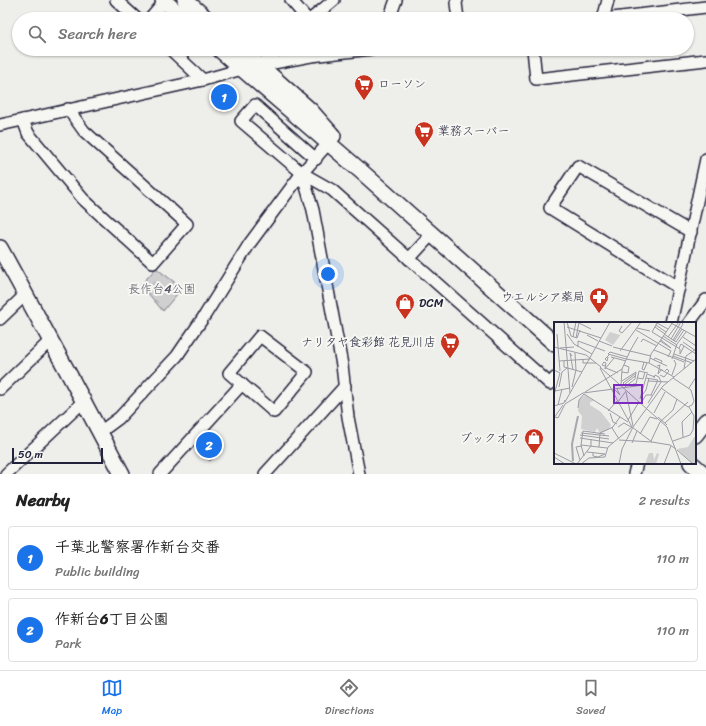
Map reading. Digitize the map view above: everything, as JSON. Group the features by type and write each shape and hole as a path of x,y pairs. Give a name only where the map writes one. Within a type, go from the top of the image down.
{"street":[{"path":"116,0 129,12"},
{"path":"185,0 199,12"},
{"path":"291,0 301,12"},
{"path":"319,12 334,0"},
{"path":"392,12 396,0"},
{"path":"457,0 457,12"},
{"path":"605,12 608,0"},
{"path":"156,12 165,1 177,12"},
{"path":"641,12 685,4 706,7"},
{"path":"177,56 203,80"},
{"path":"227,56 331,140 362,172 554,343"},
{"path":"249,56 310,110 331,140"},
{"path":"260,66 270,56"},
{"path":"0,125 203,80 242,69 311,56"},
{"path":"534,56 536,80 706,60"},
{"path":"316,158 255,105 241,121 302,173 332,190 550,384 554,379"},
{"path":"23,120 28,133 83,199 153,263 187,224 84,131 68,109"},
{"path":"100,432 119,418 177,356 205,315 250,243 302,173 331,140"},
{"path":"671,322 706,159"},
{"path":"678,288 550,208 578,166 691,232"},
{"path":"302,173 313,210 342,365 348,417 359,474"},
{"path":"410,259 432,234"},
{"path":"0,248 84,401 122,474"},
{"path":"0,319 26,294"},
{"path":"690,322 706,300"},
{"path":"260,336 307,372 274,412 242,384 229,373 260,336"},
{"path":"0,389 51,340"},
{"path":"160,474 242,384"},
{"path":"266,474 345,386"},
{"path":"6,474 84,401"},
{"path":"696,435 706,421"},
{"path":"634,474 637,464"},
{"path":"693,464 704,474"}],"green space":[{"name":"長作台4公園","path":"156,268 182,288 163,311 141,285"},
{"path":"208,430 224,445 210,461 193,446"}],"place":[{"name":"千葉北警察署作新台交番","path":"224,97"},
{"name":"ローソン","path":"364,101"},
{"name":"業務スーパー","path":"424,148"},
{"name":"ウエルシア薬局","path":"599,314"},
{"name":"DCM","path":"405,320"},
{"name":"ナリタヤ食彩館 花見川店","path":"450,359"},
{"name":"作新台6丁目公園","path":"209,445"},
{"name":"ブックオフ","path":"534,455"}]}
